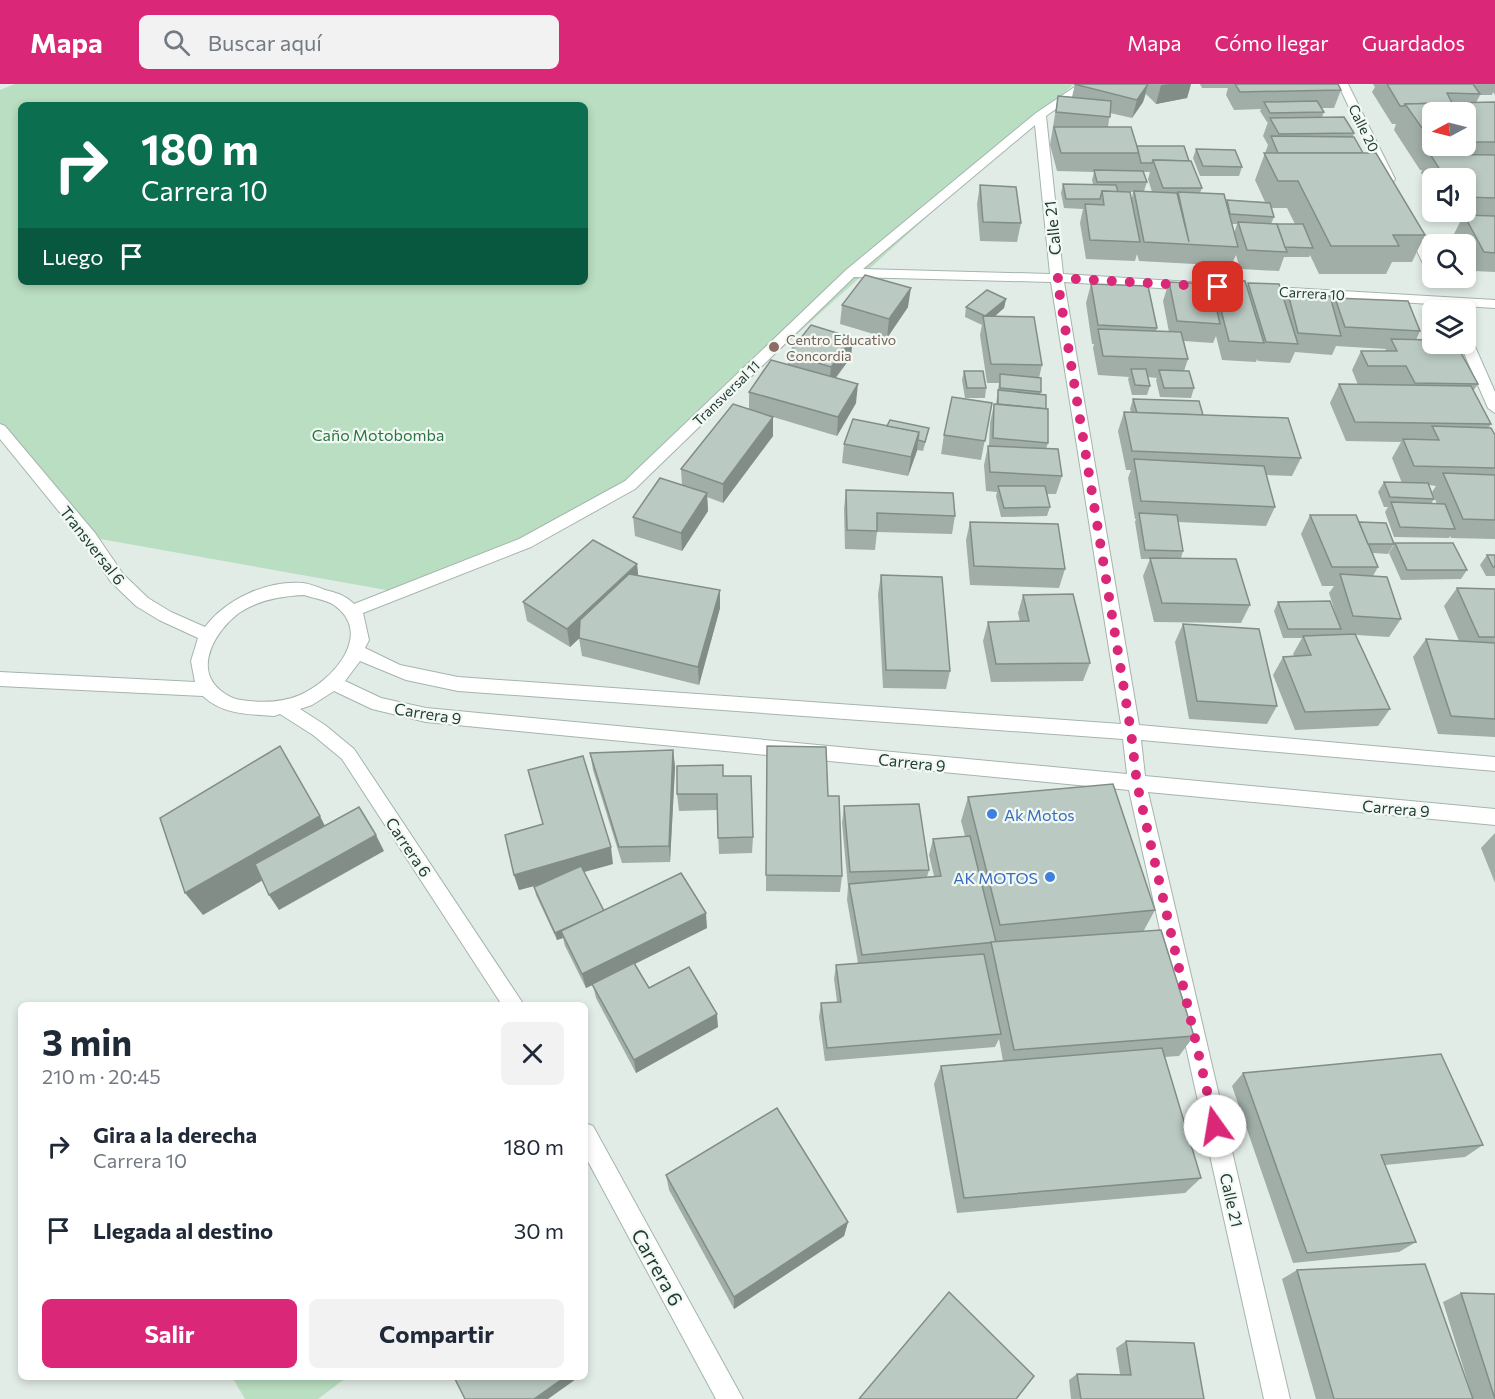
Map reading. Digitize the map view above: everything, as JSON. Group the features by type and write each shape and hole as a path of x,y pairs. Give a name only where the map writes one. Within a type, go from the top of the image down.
{"street":[{"name":"Transversal 11","path":"352,611 403,593 525,543 630,485 851,273 1040,115 1086,84"},
{"name":"Calle 20","path":"1343,84 1393,187"},
{"name":"Calle 21","path":"1040,115 1057,278 1131,732 1137,784 1277,1399"},
{"path":"1403,208 1422,249"},
{"path":"851,273 1057,278 1199,286"},
{"name":"Carrera 10","path":"1246,289 1422,304"},
{"name":"Carrera 10","path":"1476,305 1495,304"},
{"path":"1471,354 1495,408"},
{"name":"Transversal 6","path":"0,429 89,537 117,578 142,602 165,616 207,635"},
{"path":"303,589 318,591 343,602 352,611 361,634 358,652 349,668 335,683 312,699 284,708 258,710 223,702 208,689 203,681 199,654 207,635 234,609 255,597 272,592 303,589"},
{"name":"Carrera 9","path":"358,652 378,665 399,673 458,684 1131,732 1495,764"},
{"path":"0,679 208,689"},
{"name":"Carrera 9","path":"335,683 353,696 426,715 1495,817"},
{"name":"Carrera 6","path":"284,708 319,729 348,754 512,1002"},
{"name":"Carrera 6","path":"588,1139 730,1399"}],"green space":[{"name":"Caño Motobomba","path":"15,84 1074,84 630,485 403,593 89,537 0,437 0,90"},
{"path":"234,1380 343,1380 318,1399 245,1399"}],"building":[{"path":"1074,84 1148,84 1137,100"},
{"path":"1235,84 1338,84 1341,90 1240,92"},
{"path":"1387,84 1473,84 1480,94 1447,93 1452,102 1422,102 1400,106"},
{"path":"1058,96 1111,101 1110,117 1056,112"},
{"path":"1317,101 1324,112 1270,113 1264,102"},
{"path":"1476,102 1495,102 1495,142 1476,142"},
{"path":"1405,104 1422,104 1422,128"},
{"path":"1344,117 1354,133 1279,134 1270,118"},
{"path":"1054,127 1131,127 1139,153 1061,153"},
{"path":"1271,136 1354,137 1363,153 1278,153"},
{"path":"1137,146 1184,146 1189,161 1153,160 1152,163 1141,163"},
{"path":"1196,149 1235,150 1242,167 1203,166"},
{"path":"1264,153 1376,153 1424,234 1393,235 1399,246 1331,246 1298,181 1278,181"},
{"path":"1495,155 1495,198 1476,197 1476,168 1439,168 1431,156"},
{"path":"1153,160 1191,161 1202,188 1163,188"},
{"path":"1094,170 1143,171 1147,182 1097,182"},
{"path":"1063,184 1116,185 1118,192 1102,191 1100,199 1066,199"},
{"path":"980,185 1016,187 1021,223 983,222"},
{"path":"1102,191 1130,192 1140,242 1090,240 1085,204 1104,205"},
{"path":"1134,191 1177,193 1189,242 1178,192 1224,194 1238,247 1144,242"},
{"path":"1227,200 1270,203 1274,217 1230,214"},
{"path":"1476,215 1495,216 1495,253 1484,252 1468,222 1476,222"},
{"path":"1238,222 1277,224 1287,252 1247,250"},
{"path":"1277,224 1303,224 1313,248 1285,247"},
{"path":"865,275 911,288 889,319 842,305"},
{"path":"1213,279 1245,281 1264,343 1229,341"},
{"path":"1169,282 1211,284 1220,324 1177,321"},
{"path":"1248,283 1279,284 1298,344 1266,342"},
{"path":"1091,284 1148,286 1157,328 1098,325"},
{"path":"987,290 1006,299 985,316 966,307"},
{"path":"1288,293 1330,296 1341,336 1298,333"},
{"path":"1335,298 1408,301 1420,331 1345,327"},
{"path":"983,316 1034,317 1042,365 991,364"},
{"path":"811,325 853,338 831,367 788,354"},
{"path":"1098,329 1181,332 1188,359 1103,356"},
{"path":"1391,339 1422,340 1422,354 1462,354 1478,384 1415,383 1406,366 1368,366 1361,351 1397,351"},
{"path":"771,360 858,384 838,417 749,392"},
{"path":"1131,369 1146,369 1150,386 1135,385"},
{"path":"1159,370 1189,371 1194,388 1164,388"},
{"path":"964,371 983,371 986,388 967,388"},
{"path":"1000,374 1041,378 1041,392 1000,388"},
{"path":"1339,384 1471,386 1491,424 1355,422"},
{"path":"998,390 1046,395 1046,409 998,404"},
{"path":"952,397 992,403 985,441 944,435"},
{"path":"1133,399 1199,401 1203,415 1137,413"},
{"path":"733,404 773,417 723,484 681,469"},
{"path":"994,404 1048,409 1048,443 993,438"},
{"path":"1124,412 1288,418 1301,458 1132,451"},
{"path":"853,419 919,432 911,457 844,444"},
{"path":"890,420 929,428 925,442 918,440 919,432 887,426"},
{"path":"1432,426 1491,428 1495,435 1495,468 1414,466 1403,439 1439,440"},
{"path":"988,446 1058,449 1062,476 990,472"},
{"path":"1134,459 1264,466 1275,507 1141,501"},
{"path":"1443,473 1495,475 1495,520 1463,519"},
{"path":"660,478 707,493 681,533 633,517"},
{"path":"1384,482 1428,483 1434,499 1390,497"},
{"path":"998,486 1045,486 1050,507 1004,508"},
{"path":"846,490 953,493 955,516 877,513 877,531 847,530"},
{"path":"1391,502 1445,504 1455,529 1400,527"},
{"path":"1139,513 1177,515 1183,551 1145,550"},
{"path":"1310,515 1356,515 1378,567 1332,567"},
{"path":"970,522 1058,524 1065,569 974,566"},
{"path":"1359,522 1386,523 1394,544 1368,544"},
{"path":"593,540 637,564 567,629 523,602"},
{"path":"1395,543 1453,543 1467,570 1407,570"},
{"path":"1487,555 1495,555 1495,567 1493,567"},
{"path":"1150,558 1236,559 1250,605 1162,603"},
{"path":"629,574 720,590 698,667 579,638 580,620"},
{"path":"1340,574 1387,577 1401,619 1353,616"},
{"path":"881,575 942,577 950,671 886,670"},
{"path":"1457,588 1495,589 1495,637 1479,637"},
{"path":"1073,594 1090,663 996,664 988,622 1029,621 1023,595"},
{"path":"1330,601 1341,629 1288,629 1278,602"},
{"path":"1183,624 1259,629 1277,706 1197,701"},
{"path":"1355,634 1390,709 1305,712 1283,657 1311,655 1303,636"},
{"path":"1426,639 1495,643 1495,719 1451,716"},
{"path":"280,746 320,816 185,893 160,818"},
{"path":"767,746 826,747 828,796 839,796 842,876 766,875"},
{"path":"673,750 669,846 619,847 590,753"},
{"path":"583,756 611,847 514,875 505,835 543,824 528,770"},
{"path":"723,765 723,776 751,776 753,837 718,838 717,794 677,794 677,766"},
{"name":"AK MOTOS","path":"1113,784 1155,910 1000,925 968,797"},
{"path":"919,804 929,870 850,872 844,806"},
{"path":"359,807 376,835 269,895 255,864"},
{"path":"970,836 996,942 862,955 849,884 941,876 933,839"},
{"path":"581,866 604,911 555,933 534,887"},
{"path":"681,873 706,913 582,974 561,931"},
{"path":"1161,930 1194,1036 1014,1050 991,942"},
{"path":"984,954 1001,1034 827,1048 821,1003 841,1002 836,965"},
{"path":"634,963 649,988 689,967 717,1014 634,1060 592,984"},
{"path":"1162,1048 1201,1178 964,1198 941,1066"},
{"path":"1441,1054 1483,1145 1381,1155 1416,1242 1307,1253 1243,1073"},
{"path":"777,1108 848,1222 734,1297 666,1175"},
{"path":"1425,1264 1473,1399 1334,1399 1297,1270"},
{"path":"949,1292 1034,1376 1016,1399 859,1399"},
{"path":"1461,1293 1495,1294 1495,1399"},
{"path":"1126,1341 1194,1343 1204,1399 1081,1399 1077,1374 1131,1375"},
{"path":"456,1380 561,1380 534,1399 465,1399"}],"place":[{"name":"Centro Educativo Concordia","path":"774,347"},
{"name":"Ak Motos","path":"992,814"},
{"name":"AK MOTOS","path":"1050,877"}],"route":[{"path":"1215,1126 1137,784 1131,732 1057,278 1218,287"}]}
